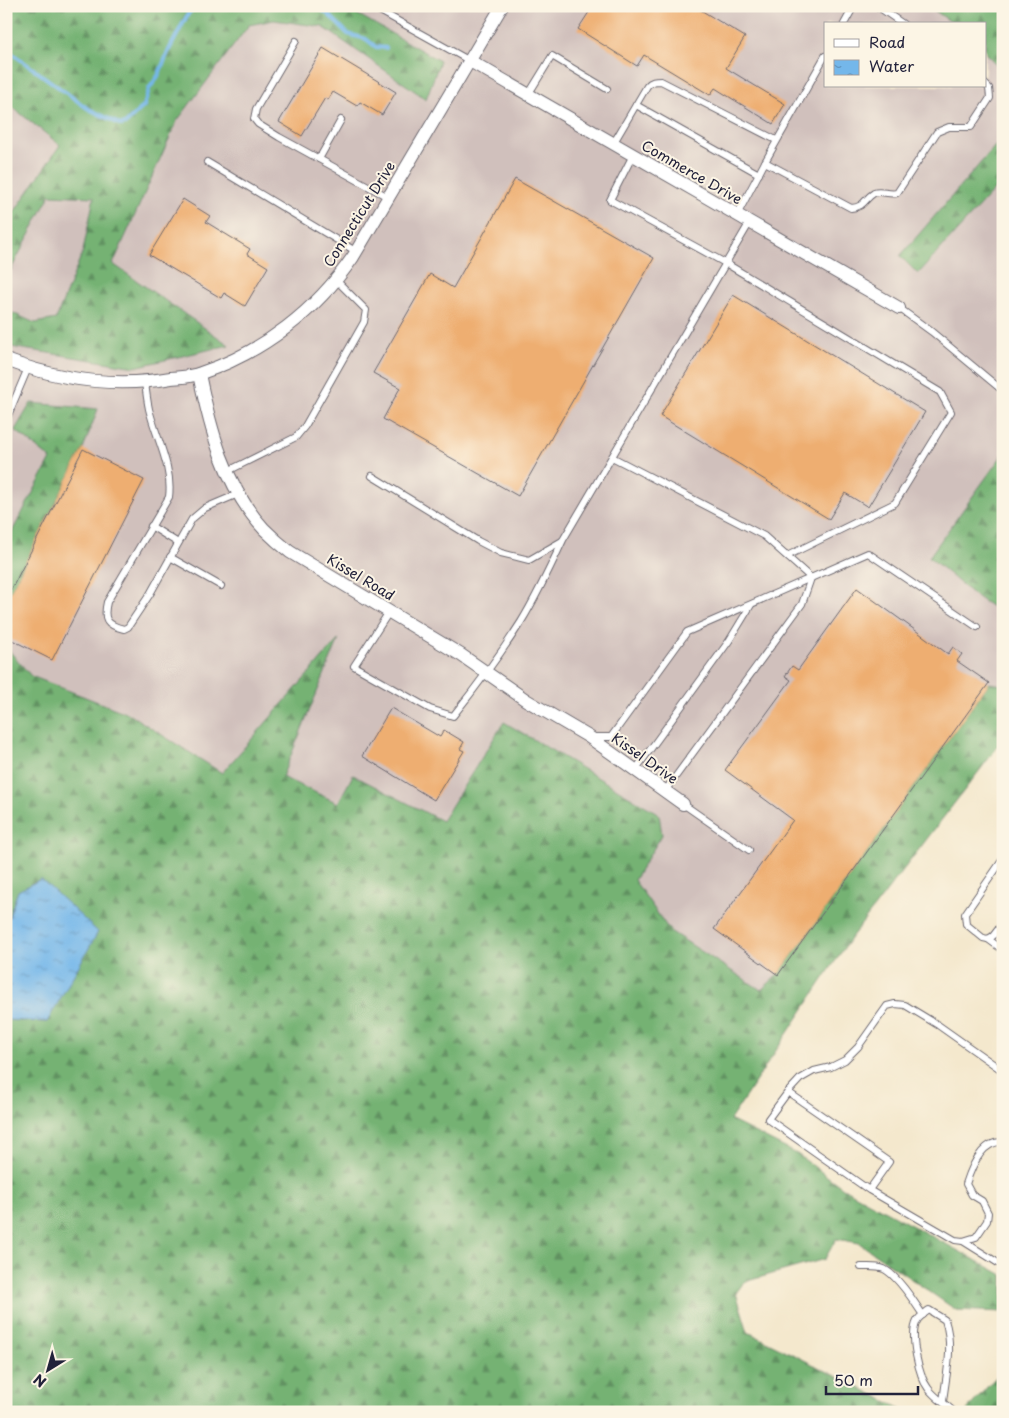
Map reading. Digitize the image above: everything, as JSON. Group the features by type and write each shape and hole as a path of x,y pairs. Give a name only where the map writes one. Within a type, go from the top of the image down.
{"street":[{"name":"Connecticut Drive","path":"6,360 28,368 71,379 145,382 200,374 236,359 271,340 300,317 336,280 356,252 502,6"},
{"name":"Commerce Drive","path":"470,61 899,308"},
{"name":"Kissel Road","path":"200,374 208,415 228,471 238,494 264,530 290,552 390,612 526,700 589,737"},
{"name":"Kissel Drive","path":"589,737 683,804"}],"lane":[{"path":"371,6 470,61"},
{"path":"845,22 854,6"},
{"path":"877,6 900,22"},
{"path":"296,42 256,109 254,119 258,124 279,137 388,197"},
{"path":"528,95 552,56 607,89"},
{"path":"737,215 776,140 824,58"},
{"path":"613,144 650,82 661,81 776,140"},
{"path":"765,162 851,208 863,204 873,194 879,192 891,195 898,193 937,132 949,127 971,127 990,98 989,88 986,85"},
{"path":"636,105 759,174"},
{"path":"319,159 341,120"},
{"path":"633,155 610,200 727,264 940,392 951,412 895,503 786,556"},
{"path":"207,162 356,252"},
{"path":"390,612 354,666 430,710 453,716 486,673 521,622 543,583 563,540 750,222"},
{"path":"228,471 296,437 305,426 364,322 366,310 336,280"},
{"path":"899,308 932,332 1003,391"},
{"path":"6,419 28,368"},
{"path":"145,382 148,408 160,442 170,485 169,497 107,602 104,615 107,621 117,628 124,629 128,627 192,519 205,508 238,494"},
{"path":"612,457 764,536 811,578"},
{"path":"372,476 501,553 529,560 563,540"},
{"path":"151,526 178,543"},
{"path":"589,737 612,737 687,632 868,553 977,627"},
{"path":"170,557 221,586"},
{"path":"665,791 802,604 811,578"},
{"path":"636,770 729,641 752,604"},
{"path":"683,804 749,850"},
{"path":"1003,859 965,914 966,924 983,938 988,939 1003,950"},
{"path":"988,939 993,936 1003,923"},
{"path":"1003,1071 905,1005 895,1004 887,1006 858,1047 845,1060 831,1067 814,1071 800,1079 768,1119 869,1190 955,1240 964,1241 976,1237 987,1220 988,1213 982,1201 972,1195 966,1184 970,1172 988,1146 1003,1142"},
{"path":"788,1092 889,1162 869,1190"},
{"path":"964,1241 1002,1264"},
{"path":"860,1267 874,1267 885,1270 902,1286 924,1315"},
{"path":"944,1402 950,1353 949,1332 945,1320 928,1310 917,1321 915,1336 918,1368 928,1388 954,1412"}],"shaded area":[{"path":"6,6 1003,6 1003,727 723,1095 6,708"}],"green space":[{"path":"6,6 343,6 440,61 426,99 323,27 274,20 249,25 177,121 113,264 229,345 135,367 11,347 6,310 35,323 56,319 83,251 94,197 50,195 6,279 6,224 60,145 6,102"},
{"path":"928,6 1003,6 1003,74 986,52 986,22 951,22"},
{"path":"1003,137 1003,180 918,274 900,256"},
{"path":"31,403 98,409 83,449 6,600 6,543 51,459 15,430"},
{"path":"1003,454 1003,614 974,595 929,557"},
{"path":"339,639 282,777 338,803 353,775 442,821 504,722 659,814 662,835 634,880 670,931 761,990 778,975 989,683 1003,685 1003,740 850,939 730,1120 797,1154 843,1188 1003,1275 1003,1312 956,1310 859,1243 836,1239 825,1259 744,1282 736,1293 748,1332 908,1412 6,1412 6,1020 47,1022 18,891 6,925 6,647 31,676 129,714 222,773"},
{"path":"1003,1369 1003,1412 969,1412 967,1410"}],"water":[{"path":"41,879 98,932 47,1022 6,1020 6,925 18,891"}],"building":[{"path":"593,6 694,6 745,37 726,68 785,104 773,124 715,88 710,95 644,55 637,66 578,29"},
{"path":"323,48 396,92 382,115 360,102 357,106 333,92 328,100 325,98 302,136 279,122"},
{"path":"515,179 654,258 518,496 383,419 400,388 373,373 430,274 453,288"},
{"path":"183,199 210,216 206,222 250,249 247,254 268,267 245,306 224,293 221,298 149,255"},
{"path":"733,295 925,412 868,507 845,493 829,519 660,416"},
{"path":"83,449 144,480 52,660 6,637 6,600"},
{"path":"857,588 948,654 953,647 962,654 957,661 989,683 778,975 714,929 793,820 725,770 791,680 785,676 792,666 798,670"},
{"path":"391,708 440,737 444,730 464,742 460,749 464,751 434,800 362,756"}],"waterway":[{"path":"6,49 87,108 121,125 125,124 144,106 149,89 158,76 188,14 195,6"},
{"path":"317,6 348,34 366,39 376,47 386,48"}]}
